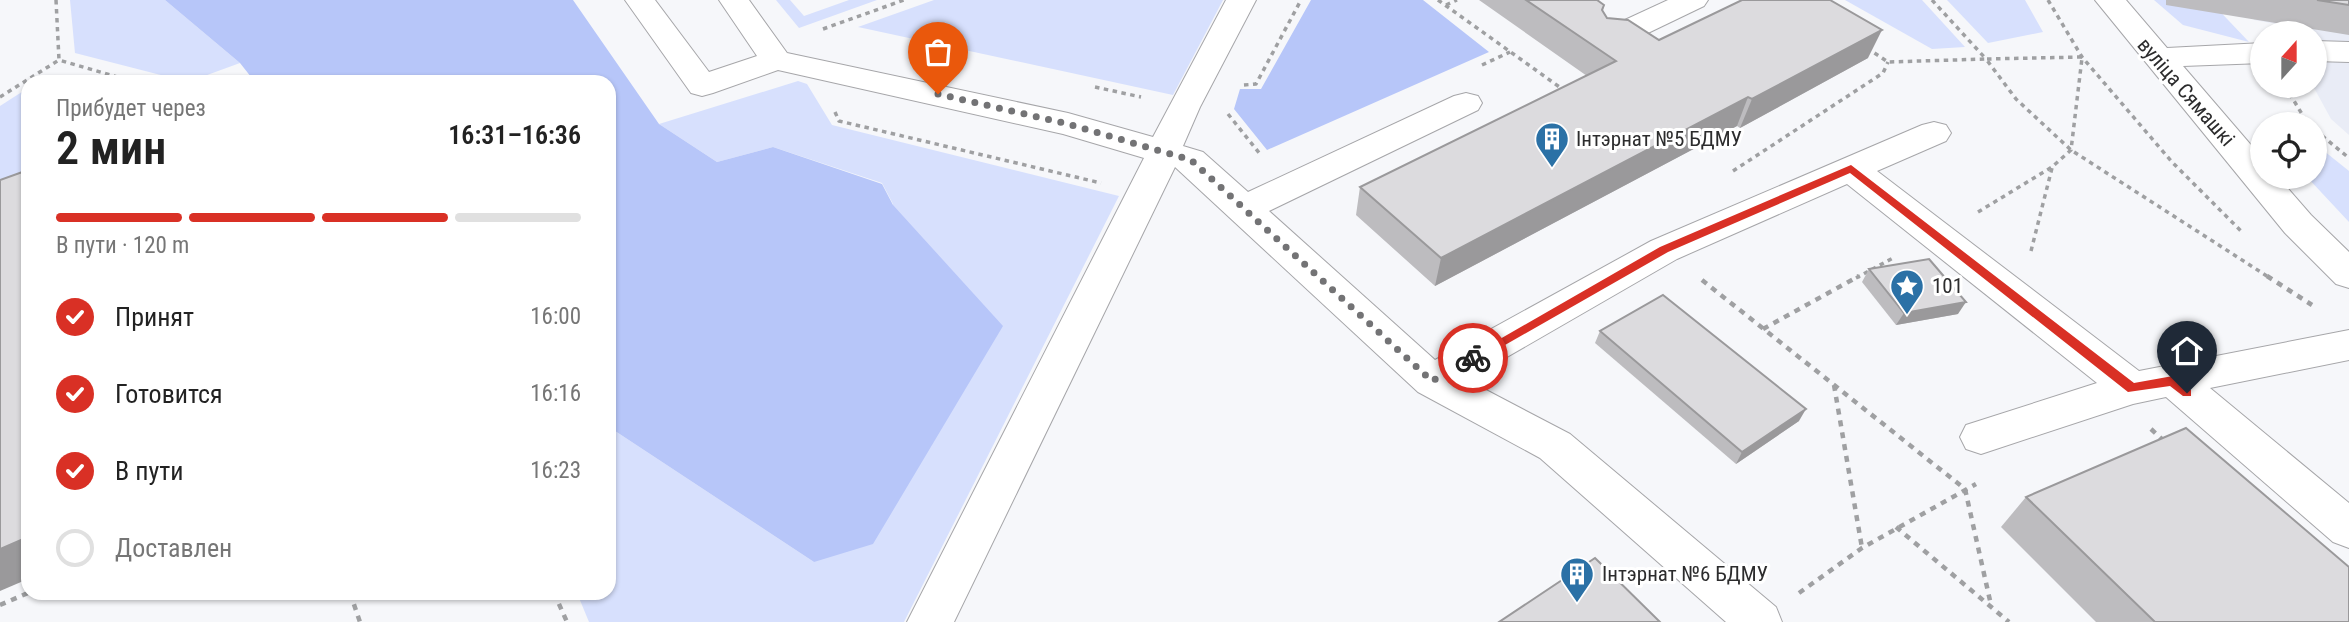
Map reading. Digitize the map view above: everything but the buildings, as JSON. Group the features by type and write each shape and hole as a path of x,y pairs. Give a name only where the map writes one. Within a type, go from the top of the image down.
{"street":[{"path":"640,0 702,86 776,60 1068,124 1191,160 1432,381 1555,446 1759,622"},
{"path":"734,0 776,60"},
{"path":"930,622 1146,194 1182,107 1241,0"},
{"path":"1612,38 1693,0"},
{"name":"вуліца Сямашкі","path":"2110,0 2156,58 2298,223 2349,274"},
{"path":"2328,51 2349,52"},
{"path":"2156,58 2250,54"},
{"path":"1242,209 1466,103"},
{"path":"1432,381 1664,250 1934,133"},
{"path":"1851,169 2137,405"},
{"path":"1981,437 2137,405 2173,380 2349,345"},
{"path":"2173,380 2349,529"}],"path":[{"path":"56,0 59,60"},
{"path":"822,29 904,0"},
{"path":"1438,0 1572,95"},
{"path":"1446,5 1457,0"},
{"path":"1931,0 1986,59 2016,99 2071,150 2315,305 2297,285"},
{"path":"2048,0 2082,57 2172,162 2249,238"},
{"path":"1856,41 1888,62 2082,57"},
{"path":"35,75 59,60 111,75"},
{"path":"1723,178 1883,73 1888,62"},
{"path":"0,97 21,84"},
{"path":"2327,140 2349,158"},
{"path":"2030,253 2052,167"},
{"path":"1664,250 1965,489 1991,605"},
{"path":"1834,384 1862,548"},
{"path":"2137,405 2173,449"},
{"path":"1759,622 1862,548 1988,477"},
{"path":"1896,527 2009,622"},
{"path":"0,605 21,596"},
{"path":"352,600 360,622"},
{"path":"557,600 567,622"}],"shaded area":[{"path":"70,0 165,0 240,63 207,75 161,75 75,53"},
{"path":"165,0 573,0 659,124 717,162 773,147 882,184 893,205 1003,326 873,544 814,562 616,432 616,75 249,75 240,63"},
{"path":"776,0 790,0 804,16 849,0 877,0 799,28"},
{"path":"934,0 1223,0 1173,95 858,27"},
{"path":"1311,0 1423,0 1489,52 1267,150 1234,109 1240,89 1261,89"},
{"path":"1845,0 1922,0 1965,47 1932,49"},
{"path":"1947,0 2025,0 2043,32 1988,43"},
{"path":"2154,0 2209,0 2249,42 2183,25"},
{"path":"2246,0 2349,0 2349,135 2331,119 2320,98 2328,98 2328,21 2254,20"},
{"path":"798,81 807,84 832,125 1119,196 904,622 589,622 580,600 616,600 616,432 814,562 893,204 882,183 773,147 717,162 659,124"},
{"path":"21,92 21,187 0,194 0,106"},
{"path":"2327,153 2349,171 2349,222 2318,189 2327,189"}],"way so far":[{"path":"938,94 1068,124 1191,160 1432,381 1473,358"}],"place":[{"name":"Інтэрнат №5 БДМУ","path":"1552,169"},
{"name":"101","path":"1907,316"},
{"name":"Інтэрнат №6 БДМУ","path":"1577,604"}],"route":[{"path":"1473,358 1664,250 1851,169 2132,388 2173,380 2187,393"}]}
